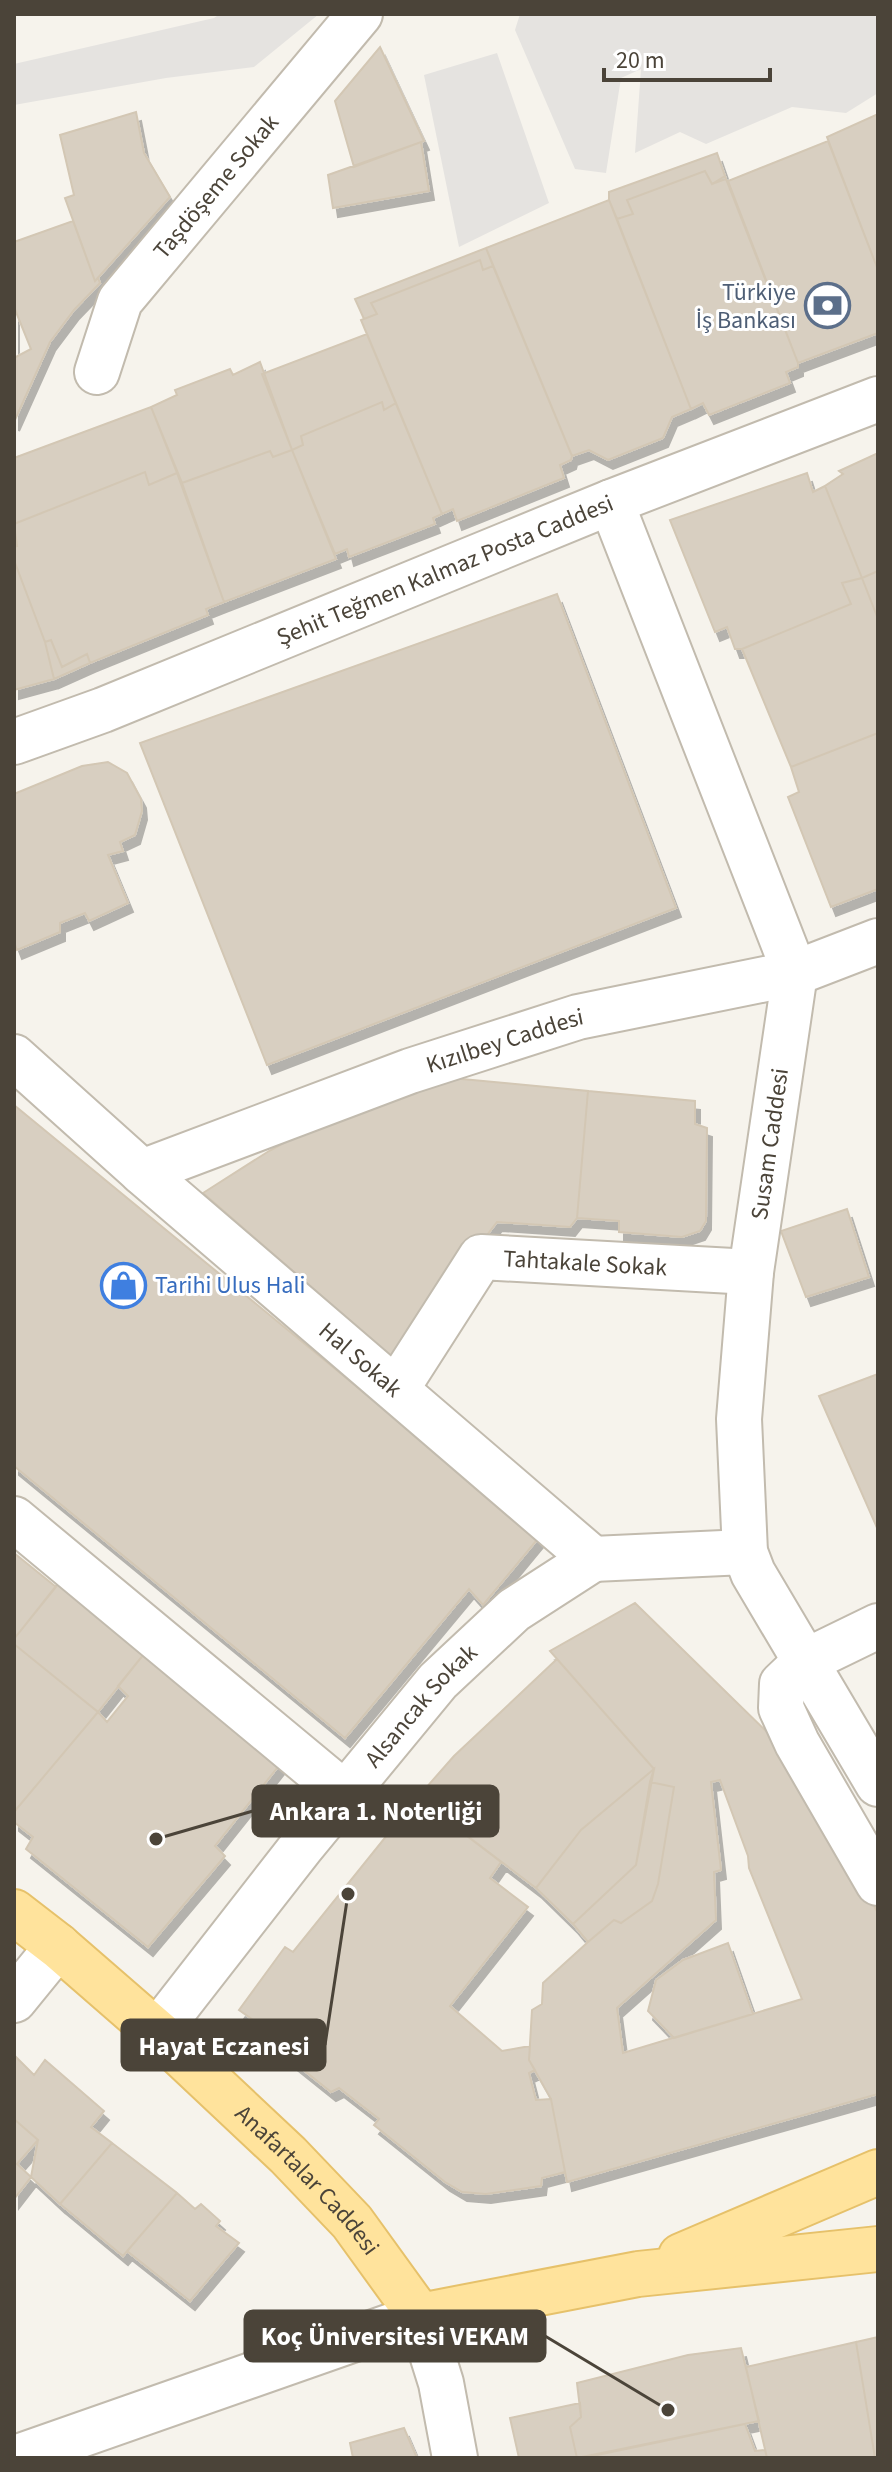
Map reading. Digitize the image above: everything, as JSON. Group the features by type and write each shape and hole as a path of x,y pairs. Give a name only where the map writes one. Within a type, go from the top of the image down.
{"main road":[{"name":"Anafartalar Caddesi","path":"14,1912 157,2032 288,2155 352,2222 420,2316"},
{"path":"638,2274 878,2172"},
{"path":"420,2316 638,2274 878,2249"}],"street":[{"name":"Taşdöşeme Sokak","path":"97,372 120,301 360,14"},
{"name":"Şehit Teğmen Kalmaz Posta Caddesi","path":"14,742 132,699 611,502 878,399"},
{"name":"Susam Caddesi","path":"611,502 795,973 751,1272 739,1419 745,1552 753,1573 878,1784"},
{"name":"Kızılbey Caddesi","path":"142,1172 410,1071 578,1017 795,973 878,941"},
{"name":"Hal Sokak","path":"14,1057 142,1172 593,1559"},
{"name":"Tahtakale Sokak","path":"397,1388 481,1257 751,1272"},
{"path":"14,1519 345,1794"},
{"path":"593,1559 745,1552"},
{"name":"Alsancak Sokak","path":"157,2032 438,1681 514,1610 593,1559"},
{"path":"878,1626 806,1661 782,1684 781,1708 797,1743 878,1883"},
{"path":"14,2000 58,1946"},
{"path":"15,2458 420,2316 441,2383 455,2458"}],"shaded area":[{"path":"220,14 319,14 254,67 166,78 14,105 14,64 214,18"},
{"path":"520,14 878,14 878,93 846,113 792,107 706,144 680,132 635,153 641,69 621,78 606,173 575,169 515,30"},
{"path":"497,53 549,203 459,247 424,75"}],"building":[{"path":"380,47 424,141 354,167 335,101"},
{"path":"136,112 144,153 170,197 95,281 65,198 74,195 60,135"},
{"path":"878,114 878,270 827,137"},
{"path":"828,141 878,270 878,333 798,363 728,181"},
{"path":"421,142 429,191 333,208 328,175"},
{"path":"717,153 726,179 712,184 705,171 627,200 633,214 617,219 609,192"},
{"path":"705,171 712,184 725,176 798,363 798,367 786,372 790,383 709,415 703,403 691,409 617,219 633,214 627,200"},
{"path":"609,200 691,409 672,417 663,438 608,460 589,450 572,456 486,248"},
{"path":"73,221 95,281 98,278 100,283 50,342 14,422 14,242"},
{"path":"486,248 493,266 483,270 480,260 371,303 377,314 364,319 355,299"},
{"path":"480,260 483,270 493,266 572,456 571,460 560,465 564,478 457,521 453,509 442,514 361,320 377,314 371,303"},
{"path":"14,307 31,349 14,358"},
{"path":"367,334 396,403 384,410 382,402 301,436 303,445 292,450 262,374"},
{"path":"260,362 292,450 273,457 270,451 182,483 151,407 177,395 175,390 230,369 233,375"},
{"path":"382,402 384,410 396,403 442,514 433,518 435,524 349,557 347,549 335,554 292,450 303,445 301,436"},
{"path":"151,407 177,473 149,485 145,472 14,524 14,458"},
{"path":"292,450 336,559 224,602 182,483 270,451 273,457"},
{"path":"878,453 878,571 862,578 825,486 843,474 839,471"},
{"path":"145,472 149,485 177,473 224,602 206,609 208,615 90,663 87,654 62,667 51,640 45,642 14,560 14,547 17,546 14,524"},
{"path":"807,473 813,492 825,486 862,578 842,583 851,604 742,649 735,649 727,627 715,632 670,520"},
{"path":"14,560 45,642 54,679 14,690"},
{"path":"878,571 878,619 862,578"},
{"path":"862,578 878,619 878,733 791,767 742,649 851,604 842,583"},
{"path":"557,594 676,908 267,1065 140,743"},
{"path":"51,640 62,667 87,654 90,663 54,679 45,642"},
{"path":"878,733 878,889 831,907 788,797 799,792 791,767"},
{"path":"108,762 127,773 141,799 142,811 135,835 120,842 123,851 108,855 128,903 89,921 85,913 60,923 60,932 17,950 14,942 14,794 82,766"},
{"path":"456,1065 462,1079 588,1091 577,1218 570,1227 497,1222 393,1358 203,1193 269,1151 363,1100"},
{"path":"588,1091 695,1101 695,1124 707,1128 706,1221 700,1231 682,1237 619,1232 619,1221 577,1218"},
{"name":"Tarihi Ulus Hali","path":"14,1105 541,1535 483,1605 469,1589 345,1738 14,1466"},
{"path":"847,1209 869,1277 806,1297 781,1231"},
{"path":"878,1374 878,1530 819,1396"},
{"path":"14,1553 56,1587 14,1639"},
{"path":"60,1581 144,1654 98,1712 14,1644 14,1639"},
{"path":"635,1603 767,1732 797,1770 878,1913 878,2094 567,2182 551,2099 529,2060 532,2010 542,2004 543,1983 588,1942 614,1920 621,1923 652,1901 658,1884 674,1787 650,1782 654,1769 550,1651","holes":["720,1780 748,1856 749,1868 802,1999 623,2053 617,2008 716,1920 714,1872 721,1870 711,1782"]},
{"path":"14,1644 98,1712 14,1812"},
{"path":"144,1654 281,1763 215,1846 225,1856 148,1947 26,1849 33,1837 14,1822 14,1812 98,1712 107,1722 128,1696 118,1686"},
{"path":"557,1659 654,1769 581,1830 536,1888 417,1798 454,1756"},
{"path":"654,1769 636,1865 573,1924 536,1888 581,1830"},
{"path":"650,1782 674,1787 658,1884 652,1901 621,1923 614,1920 588,1942 573,1924 636,1865"},
{"path":"417,1798 501,1862 490,1878 528,1907 450,2006 502,2051 530,2046 529,2060 535,2070 529,2073 536,2100 551,2099 565,2172 542,2178 541,2186 486,2194 462,2192 374,2125 379,2119 339,2088 331,2092 266,2040 270,2032 239,2010 285,1947 293,1952"},
{"path":"728,1943 753,2014 674,2038 648,2011 656,1980 683,1960"},
{"path":"14,2055 34,2075 45,2060 104,2111 91,2127 112,2143 60,2204 17,2164 38,2140 14,2119"},
{"path":"14,2119 38,2140 31,2177 14,2199"},
{"path":"112,2143 177,2193 123,2256 60,2204"},
{"path":"177,2193 195,2209 201,2204 220,2221 216,2226 239,2243 190,2301 127,2251"},
{"path":"878,2337 878,2458 875,2458 856,2342"},
{"path":"856,2342 875,2458 767,2458 746,2367"},
{"path":"741,2348 759,2421 577,2458 570,2427 581,2417 577,2383 688,2355"},
{"path":"580,2403 581,2417 570,2427 577,2458 519,2458 510,2418"},
{"path":"745,2424 755,2451 765,2450 767,2458 583,2458"},
{"path":"404,2428 417,2458 353,2458 350,2443"}],"place":[{"name":"Türkiye İş Bankası","path":"827,306"},
{"name":"Tarihi Ulus Hali","path":"124,1285"},
{"name":"Ankara 1. Noterliği","path":"156,1839"},
{"name":"Hayat Eczanesi","path":"348,1894"},
{"name":"Koç Üniversitesi VEKAM","path":"668,2410"}]}
